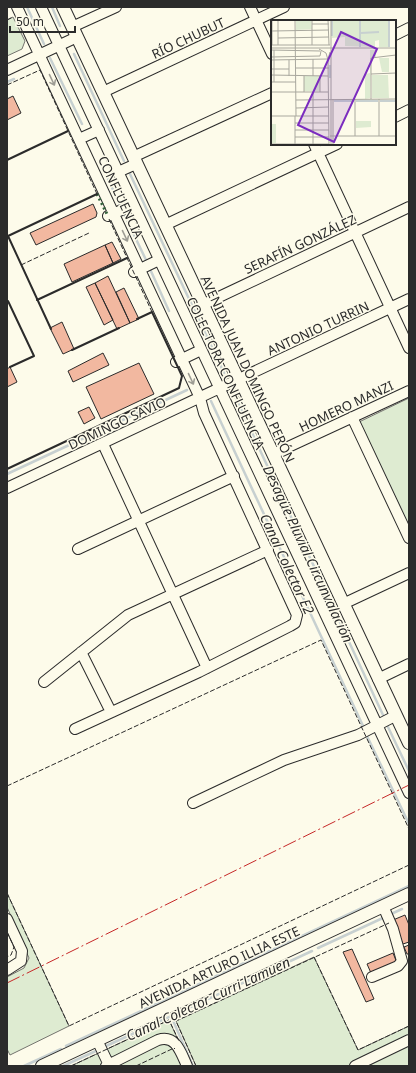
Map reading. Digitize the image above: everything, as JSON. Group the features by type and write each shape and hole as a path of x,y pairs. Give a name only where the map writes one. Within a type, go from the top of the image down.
{"main road":[{"name":"AVENIDA JUAN DOMINGO PERÓN","path":"63,7 409,743"},
{"name":"AVENIDA ARTURO ILLIA ESTE","path":"42,1066 409,894"}],"street":[{"name":"CONFLUENCIA","path":"17,7 79,139 84,158 179,360 200,398 204,413 297,612 296,620 292,625 207,668"},
{"name":"COLECTORA CONFLUENCIA","path":"41,7 409,793"},
{"path":"7,70 59,46 75,32 116,7"},
{"path":"250,7 271,52"},
{"name":"RÍO CHUBUT","path":"103,92 284,7"},
{"path":"396,34 409,28"},
{"path":"118,172 135,161 271,93"},
{"path":"396,116 409,110"},
{"path":"79,139 98,130"},
{"path":"165,225 316,148 332,145"},
{"path":"316,148 409,348"},
{"path":"111,215 133,205"},
{"name":"SERAFÍN GONZÁLEZ","path":"202,305 409,207"},
{"path":"137,271 159,260"},
{"name":"ANTONIO TURRIN","path":"238,381 409,299"},
{"path":"179,360 201,350"},
{"name":"DOMINGO SAVIO","path":"7,488 238,381"},
{"name":"HOMERO MANZI","path":"272,454 409,391"},
{"path":"352,417 409,538"},
{"path":"75,729 207,668 103,444"},
{"path":"78,549 234,476"},
{"path":"44,682 123,618 268,550"},
{"path":"343,604 409,573"},
{"path":"81,652 111,712"},
{"path":"378,679 409,664"},
{"path":"193,803 284,760 358,735 395,716"},
{"path":"372,977 396,967 402,961 392,924 383,906"},
{"path":"7,919 22,951 22,958 18,964 7,970"},
{"path":"97,1040 108,1065 158,1040 167,1039 175,1043 187,1066"},
{"path":"355,1066 409,1040"}],"green space":[{"path":"13,17 25,41 22,49 7,56 7,20"},
{"path":"409,398 409,529 359,422"},
{"path":"7,893 69,1026 10,1055 7,1049 7,977 24,968 29,958 7,907"},
{"path":"314,957 358,1050 409,1026 409,1066 196,1066 176,1021"},
{"path":"169,1020 190,1066 71,1066"}],"building":[{"path":"13,96 21,113 7,120 7,99"},
{"path":"93,204 97,213 96,217 36,245 30,233"},
{"path":"112,242 121,259 113,263 105,245"},
{"path":"105,245 113,263 72,282 64,264"},
{"path":"108,276 130,323 117,329 95,283"},
{"path":"95,283 113,320 104,325 86,287"},
{"path":"124,288 139,319 130,323 116,292"},
{"path":"62,322 74,349 63,354 50,328"},
{"path":"103,353 109,365 73,382 68,371"},
{"path":"139,363 154,394 101,419 86,387"},
{"path":"10,367 17,382 7,387 7,369"},
{"path":"89,407 95,418 84,424 78,412"},
{"path":"405,915 409,925 409,942 403,944 393,920"},
{"path":"409,945 409,954 407,954 404,947"},
{"path":"352,949 374,999 366,1002 343,952"},
{"path":"393,953 397,963 371,973 367,964"}],"waterway":[{"name":"Canal Colector E2","path":"27,7 44,44"},
{"name":"Desagüe Pluvial Circunvalación","path":"52,7 60,26"},
{"name":"Desagüe Pluvial Circunvalación","path":"74,54 124,161"},
{"name":"Canal Colector E2","path":"50,58 82,124"},
{"path":"7,82 14,79"},
{"name":"Desagüe Pluvial Circunvalación","path":"130,174 224,373"},
{"name":"Canal Colector E2","path":"108,179 121,207"},
{"name":"Canal Colector E2","path":"124,214 147,262"},
{"name":"Canal Colector E2","path":"150,269 169,311"},
{"path":"7,474 187,390"},
{"name":"Desagüe Pluvial Circunvalación","path":"233,392 383,715"},
{"name":"Canal Colector E2","path":"211,401 364,728"},
{"name":"Desagüe Pluvial Circunvalación","path":"388,727 409,771"},
{"name":"Canal Colector E2","path":"367,736 409,824"},
{"path":"66,1046 409,886"},
{"name":"Canal Colector Curri Lamuen","path":"391,914 402,909"},
{"name":"Canal Colector Curri Lamuen","path":"318,948 385,917"},
{"name":"Canal Colector Curri Lamuen","path":"104,1047 312,951"},
{"path":"171,1016 193,1066"},
{"path":"24,1066 61,1049"},
{"name":"Canal Colector Curri Lamuen","path":"63,1066 98,1050"}],"hedge":[{"path":"97,194 107,214"}],"fence":[{"path":"7,20 13,17"},
{"path":"7,85 40,70 97,194"},
{"path":"109,219 152,312"},
{"path":"21,265 89,233"},
{"path":"7,786 321,640 409,829"},
{"path":"7,893 69,1026 409,865"},
{"path":"196,1066 176,1021 389,923"},
{"path":"7,932 14,947 11,955 7,957"},
{"path":"314,957 358,1050 409,1026"},
{"path":"71,1066 169,1020 179,1041"},
{"path":"136,1066 174,1048 175,1049"}],"wall":[{"path":"7,160 68,131"},
{"path":"51,329 8,236 97,194"},
{"path":"37,300 127,258"},
{"path":"8,301 34,356 10,367"},
{"path":"7,469 179,388 182,376 152,312 137,319"},
{"path":"72,350 119,328"}],"power":[{"path":"7,983 409,785"}]}
